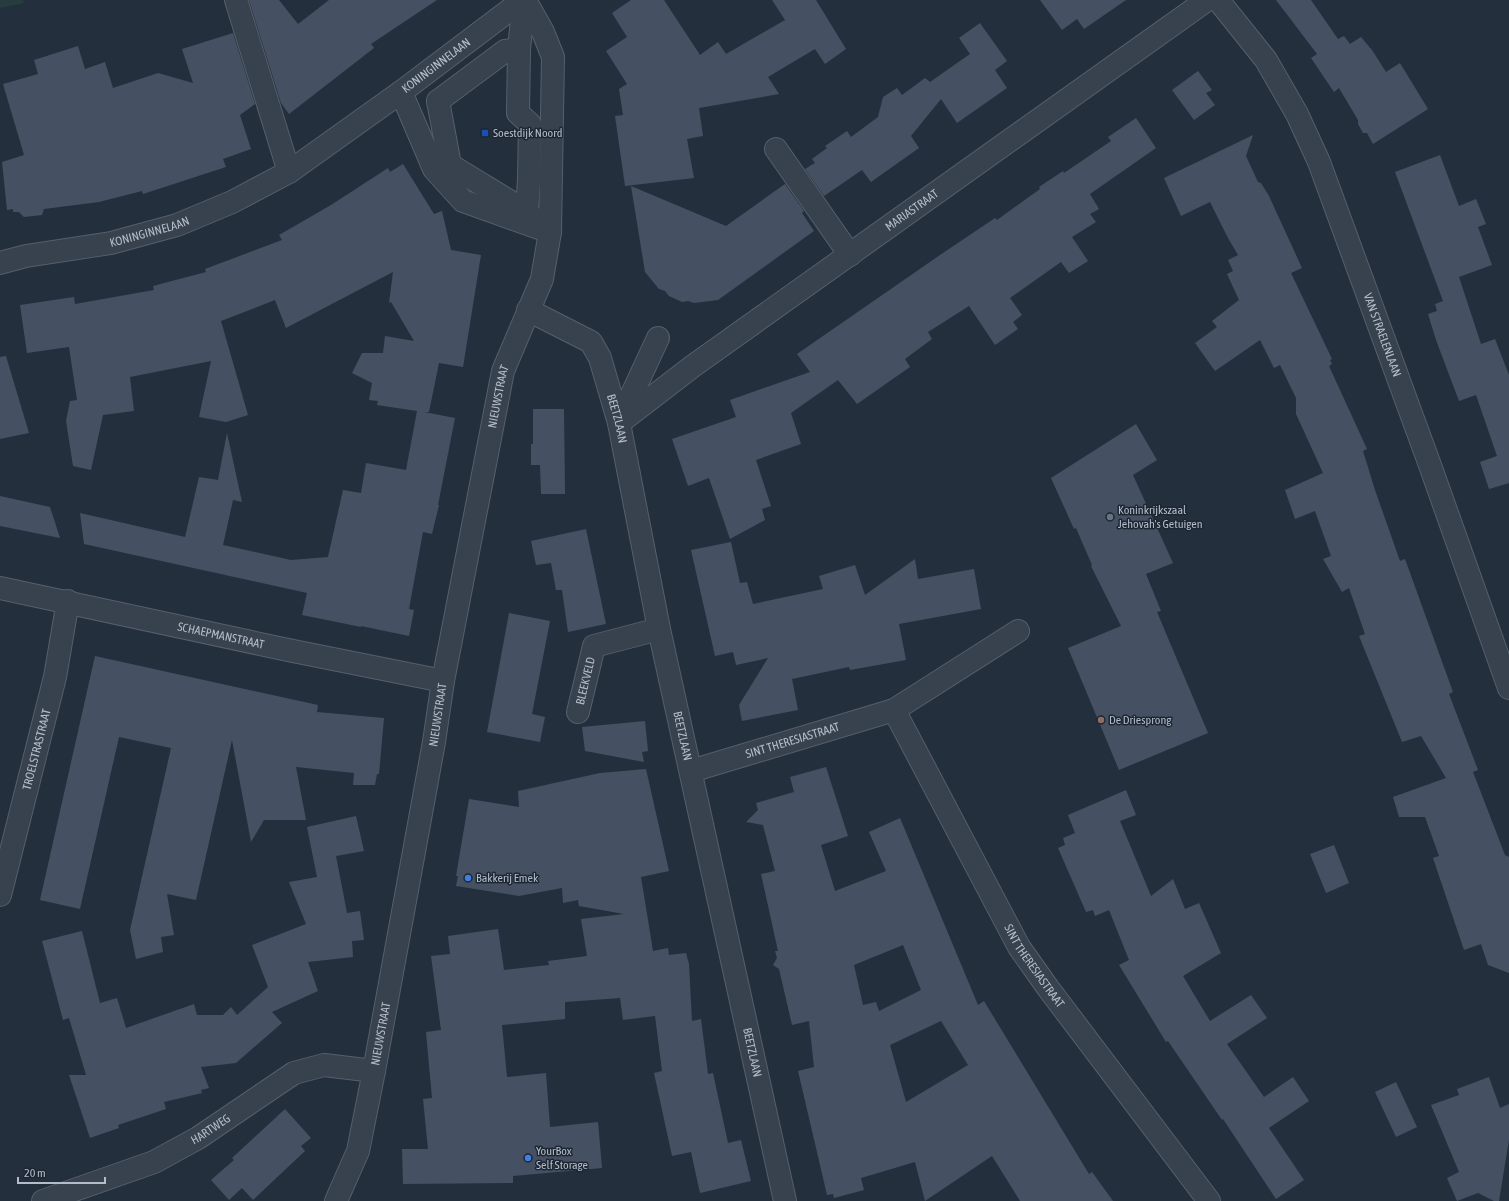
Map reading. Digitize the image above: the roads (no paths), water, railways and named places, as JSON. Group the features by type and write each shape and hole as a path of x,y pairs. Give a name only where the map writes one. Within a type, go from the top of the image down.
{"street":[{"path":"236,0 289,172"},
{"path":"524,0 519,49 518,113 530,124 527,212"},
{"name":"KONINGINNELAAN","path":"0,263 26,256 112,243 177,225 232,202 289,172 401,92 524,0"},
{"name":"NIEUWSTRAAT","path":"336,1201 358,1151 374,1071 443,681 503,371 542,279 550,232 553,57 543,32 524,0"},
{"name":"MARIASTRAAT","path":"619,423 693,366 1207,0"},
{"name":"VAN STRAELENLAAN","path":"1218,0 1266,60 1296,114 1319,162 1429,460 1509,688"},
{"path":"438,101 505,51 519,49"},
{"path":"401,92 438,101"},
{"path":"401,92 434,169 463,200 550,232"},
{"path":"438,101 450,166 527,212 550,232"},
{"path":"776,149 850,255"},
{"name":"BEETZLAAN","path":"528,310 591,342 600,358 619,423 659,629 785,1201"},
{"path":"619,423 658,338"},
{"name":"SCHAEPMANSTRAAT","path":"0,588 288,650 443,681"},
{"name":"TROELSTRASTRAAT","path":"0,896 55,677 68,602"},
{"name":"BLEEKVELD","path":"578,712 594,646 659,629"},
{"name":"SINT THERESIASTRAAT","path":"691,771 894,710 1018,631"},
{"name":"SINT THERESIASTRAAT","path":"894,710 1019,947 1048,988 1209,1201"},
{"name":"HARTWEG","path":"43,1201 154,1162 198,1138 294,1072 324,1065 374,1071"}],"place":[{"name":"Soestdijk Noord","path":"485,133"},
{"name":"Koninkrijkszaal Jehovah's Getuigen","path":"1110,517"},
{"name":"De Driesprong","path":"1101,720"},
{"name":"Bakkerij Emek","path":"468,878"},
{"name":"YourBox Self Storage","path":"528,1158"}]}
